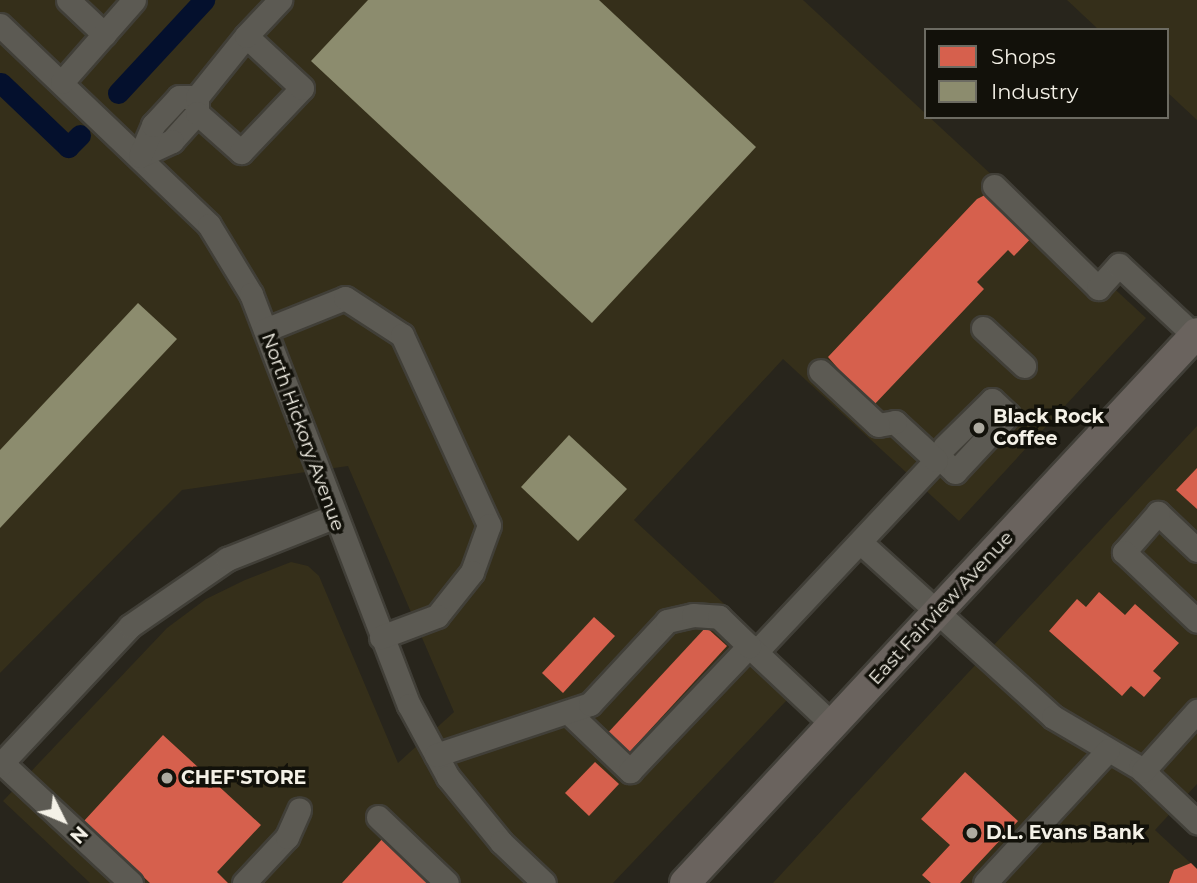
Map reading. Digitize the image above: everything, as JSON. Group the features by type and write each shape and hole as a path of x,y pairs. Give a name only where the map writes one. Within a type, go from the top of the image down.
{"main road":[{"name":"East Fairview Avenue","path":"685,883 1196,334"}],"street":[{"path":"68,0 104,34"},
{"path":"62,82 134,0"},
{"path":"140,156 172,141 246,36 280,0"},
{"name":"North Hickory Avenue","path":"0,25 140,156 209,225 251,294 307,434 333,517 407,702 448,778 501,842 544,883"},
{"path":"197,105 241,152 302,88 246,36"},
{"path":"994,186 1098,288 1119,265 1196,334"},
{"path":"265,330 345,298 402,335 489,525 472,572 437,616 381,637"},
{"path":"983,328 1024,366"},
{"path":"568,712 630,771 860,542 936,460 895,422 878,425 820,371"},
{"path":"1197,550 1158,513 1124,552 1197,621"},
{"path":"131,883 1,764 130,626 227,559 333,517"},
{"path":"860,542 1053,716 1143,771 1193,810"},
{"path":"436,755 590,704 667,621 693,615 719,617 832,724"},
{"path":"1143,771 1197,711"},
{"path":"985,883 1108,750"},
{"path":"244,883 287,837 299,810"},
{"path":"378,817 447,883"}],"shaded area":[{"path":"0,0 803,0 924,112 924,119 931,119 1146,318 959,521 783,359 634,520 806,680 613,883 90,883 3,801 167,628 206,599 291,562 308,566 319,576 398,763 454,712 348,466 182,490 0,673"},
{"path":"1067,0 1197,0 1197,120 1169,94 1169,28 1097,28"},
{"path":"1197,426 1197,784 1155,830 1197,869 1197,883 773,883"}],"building: Shops":[{"path":"991,192 1037,232 1014,256 1008,250 977,282 984,289 872,407 828,357 977,199"},
{"path":"1197,468 1197,509 1176,490"},
{"path":"1099,592 1125,615 1135,604 1179,643 1153,671 1161,678 1144,697 1131,686 1122,696 1049,631 1077,599 1086,607"},
{"path":"594,617 615,636 563,693 542,673"},
{"path":"706,627 727,646 625,757 604,737"},
{"name":"CHEF'STORE","path":"163,735 261,825 217,872 228,883 150,883 84,821"},
{"path":"595,762 619,784 589,816 565,793"},
{"name":"D.L. Evans Bank","path":"965,772 1018,821 960,883 931,883 922,875 950,845 921,819"},
{"path":"384,837 434,883 342,883"},
{"path":"1191,863 1197,869 1197,883 1169,883 1174,870"}],"building: Industry":[{"path":"368,0 599,0 756,147 592,323 311,61"},
{"path":"138,303 177,339 0,528 0,450"},
{"path":"569,435 627,489 578,541 521,487"}],"waterway":[{"path":"118,93 204,0"},
{"path":"1,83 68,147 80,135"}],"place":[{"name":"Black Rock Coffee","path":"979,428"},
{"name":"CHEF'STORE","path":"167,778"},
{"name":"D.L. Evans Bank","path":"972,833"}]}
